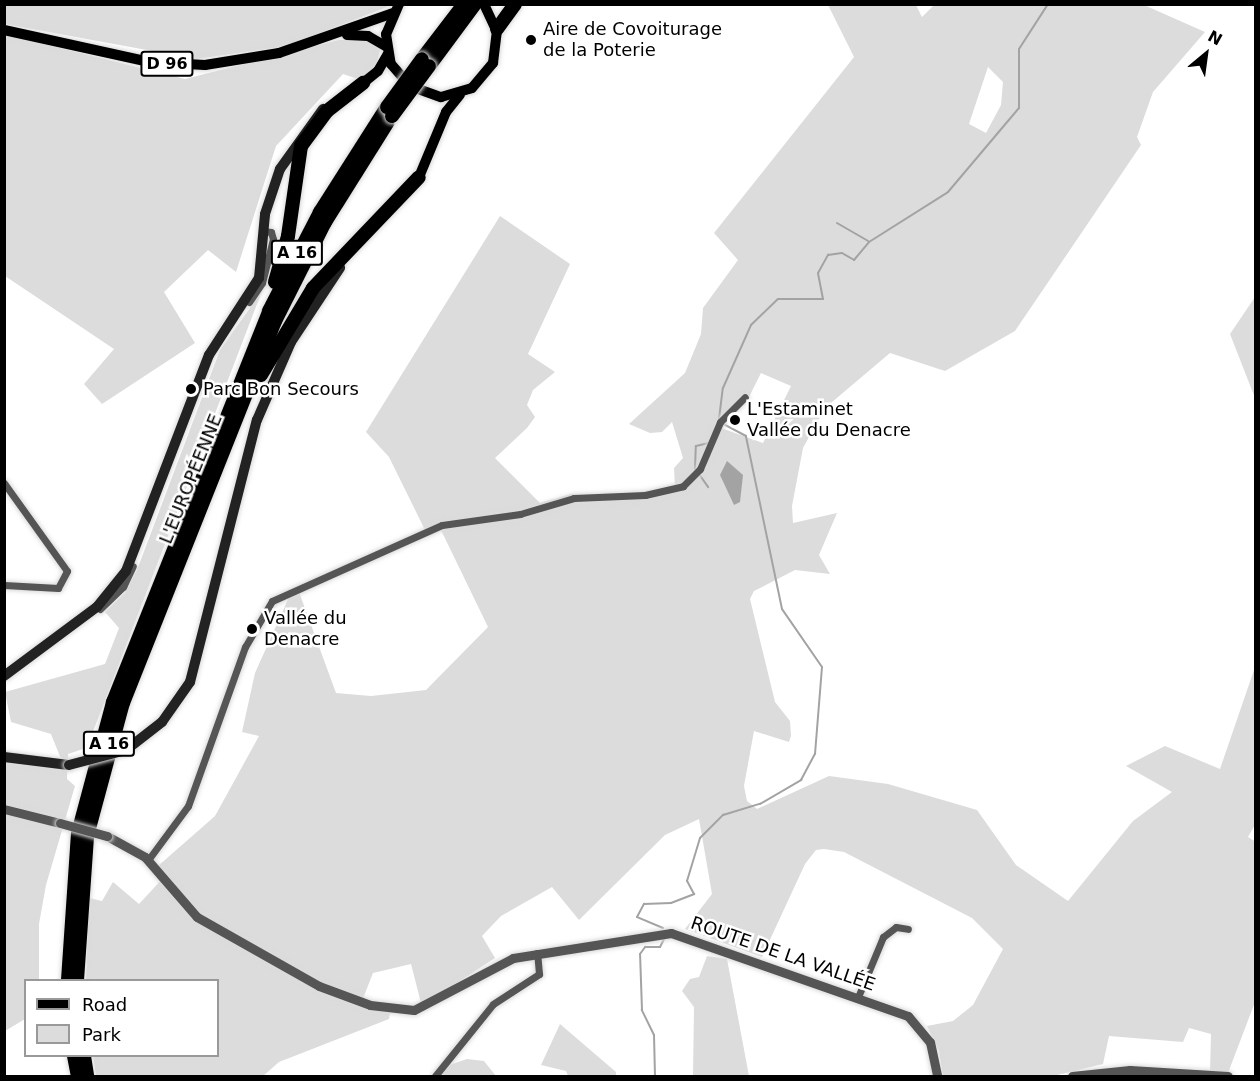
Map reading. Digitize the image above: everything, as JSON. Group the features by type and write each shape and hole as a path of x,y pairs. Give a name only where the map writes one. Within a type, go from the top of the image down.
{"highway":[{"name":"L'EUROPÉENNE","path":"68,979 74,858 98,748 261,329 311,228 389,112 462,12 475,4"},
{"path":"497,29 515,4"},
{"path":"261,329 288,236 301,146 327,111 363,83"},
{"name":"L'EUROPÉENNE","path":"77,979 81,878 100,774 194,521 296,276 389,112"},
{"path":"194,521 292,318 329,269 419,177"},
{"path":"74,1057 78,1077"},
{"path":"84,1057 87,1077"}],"main road":[{"path":"4,757 69,765 126,750 166,718 192,676 252,436 291,342 345,261 419,177 446,112 462,93 490,69 497,29 484,4"},
{"path":"4,676 112,591 130,563 213,346 256,285 263,231 277,175 300,135 330,103 363,83 387,51 397,7"},
{"name":"D 96","path":"4,30 135,59 193,65 260,58 329,38 397,7"},
{"name":"D 96","path":"329,38 363,35 387,51"},
{"path":"387,51 397,74 416,90 441,97 462,93"}],"street":[{"path":"184,423 218,345 262,283 273,239 263,231"},
{"path":"148,860 188,806 245,647 272,601 442,525 520,514 574,498 650,494 696,475 722,418 745,397"},
{"path":"4,680 123,587 168,464"},
{"path":"4,483 67,571 58,588 4,585"},
{"name":"ROUTE DE LA VALLÉE","path":"4,809 107,836 148,860 197,916 319,986 376,1007 422,1008 498,963 537,952 671,933 858,997 918,1024 931,1045 937,1077"},
{"path":"858,997 883,937 896,927 909,929"},
{"path":"435,1077 494,1004 539,974 537,952"},
{"path":"1072,1077 1130,1070 1227,1077"}],"green space":[{"path":"4,5 392,5 287,46 196,59 5,24"},
{"path":"828,5 916,5 922,17 934,5 1144,5 1205,32 1153,92 1137,137 1141,145 1015,331 945,371 890,353 825,408 803,448 792,506 793,523 837,513 819,555 830,574 795,570 754,591 750,599 775,702 790,721 791,736 789,742 754,731 744,786 747,801 757,809 829,776 888,784 977,810 1016,865 1068,901 1133,821 1172,792 1126,766 1165,746 1220,769 1255,667 1256,823 1248,837 1256,842 1255,1002 1228,1073 1210,1072 1211,1034 1189,1028 1183,1042 1109,1036 1103,1064 1053,1076 943,1076 939,1051 927,1026 953,1021 973,1005 1003,949 972,918 844,852 824,849 816,850 805,864 762,957 685,929 712,894 699,819 665,835 579,920 552,887 501,916 482,936 495,958 434,998 421,1003 411,964 373,973 360,1006 390,1013 389,1019 279,1062 263,1076 96,1076 93,1057 219,1057 219,979 86,979 89,898 102,901 113,882 139,904 164,877 158,866 215,816 259,736 242,732 255,673 290,595 299,592 336,693 371,696 426,690 488,627 439,526 425,530 389,457 366,432 500,216 570,264 528,354 555,372 533,390 527,405 535,417 527,428 495,458 540,503 571,494 601,498 675,487 674,468 683,458 672,422 662,432 650,433 629,424 685,373 701,334 703,308 738,260 714,233 854,57","holes":["988,67 1003,82 1001,105 986,133 969,124","761,373 791,386 763,443 721,428 749,397"]},
{"path":"4,34 185,79 339,40 370,40 381,47 375,69 358,79 343,74 276,146 236,272 208,250 164,292 195,343 102,404 84,384 114,349 5,276"},
{"path":"262,291 94,729 86,748 68,754 67,779 75,786 46,885 39,924 39,979 24,979 24,1020 5,1031 5,751 61,759 51,734 11,722 5,692 105,664 119,628 105,612 125,593 137,570 220,350"},
{"path":"1255,297 1255,398 1230,334"},
{"path":"707,956 727,959 749,1076 693,1076 694,1007 682,991 690,979 699,977"},
{"path":"560,1024 616,1072 616,1076 568,1076 566,1071 541,1065"},
{"path":"467,1059 484,1061 496,1076 441,1076 449,1065"}],"shaded area":[{"path":"727,461 743,475 740,502 734,505 720,475"}],"waterway":[{"path":"719,419 723,388 751,325 778,299 823,299 818,273 828,255 842,253 854,260 869,242 948,192 1019,108 1019,49 1048,4"},
{"path":"837,223 868,241"},
{"path":"663,928 637,917 644,904 671,903 694,894 687,881 700,838 723,815 760,804 801,780 815,754 822,667 782,609 746,436 722,423"},
{"path":"695,469 696,446 709,443"},
{"path":"699,474 708,487"},
{"path":"655,1076 654,1035 642,1010 640,954 645,947 660,947 664,939"}],"place":[{"name":"Aire de Covoiturage de la Poterie","path":"531,40"},
{"name":"Parc Bon Secours","path":"191,389"},
{"name":"L'Estaminet Vallée du Denacre","path":"735,420"},
{"name":"Vallée du Denacre","path":"252,629"}]}
